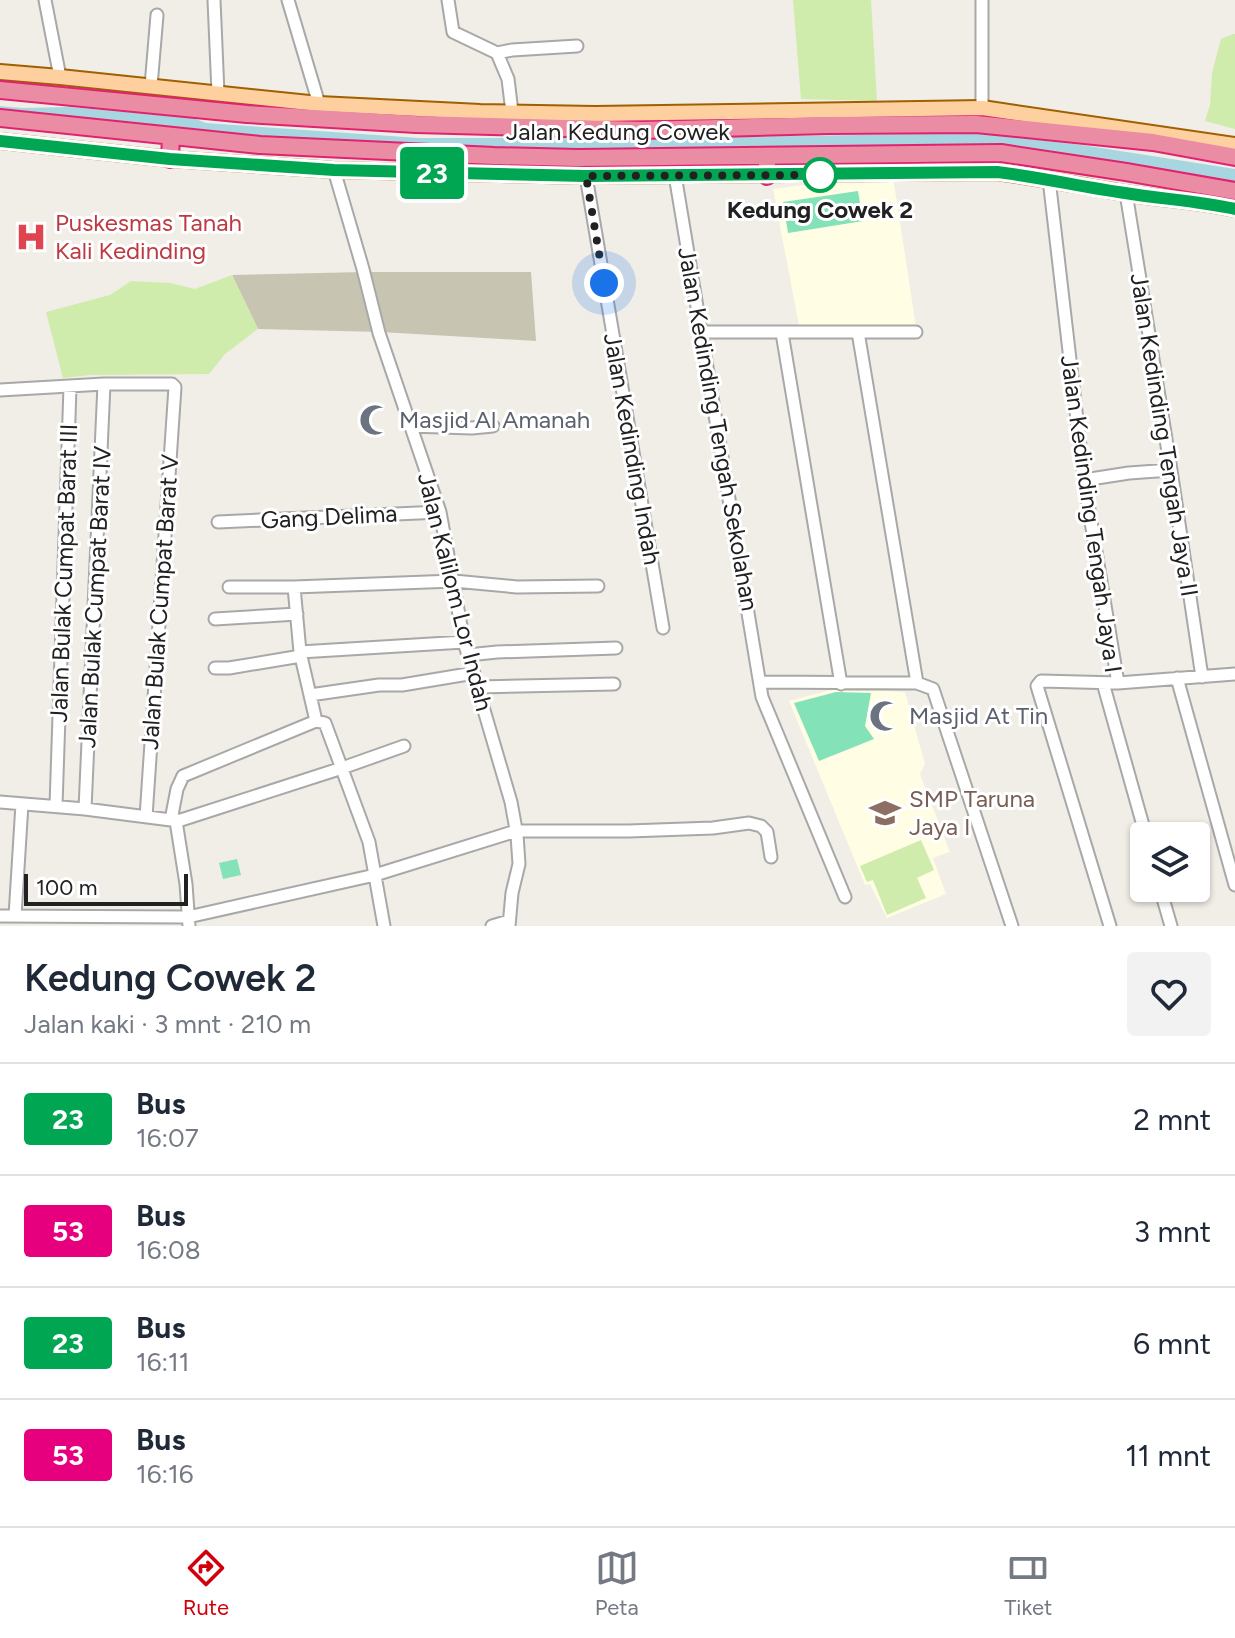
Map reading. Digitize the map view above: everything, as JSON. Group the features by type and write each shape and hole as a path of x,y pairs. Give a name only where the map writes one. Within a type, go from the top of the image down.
{"highway":[{"name":"Jalan Kedung Cowek","path":"0,90 29,109 57,111 171,136 260,145 578,158 1001,153 1235,191"},
{"name":"Jalan Kedung Cowek","path":"0,118 29,109 247,114 370,122 642,130 976,124 1153,142 1235,157"},
{"path":"642,113 642,130"},
{"path":"170,159 171,136"},
{"path":"767,156 767,176"}],"main road":[{"name":"Jalan Kedung Cowek","path":"0,72 319,104 480,112 982,108 1235,145"},
{"name":"Jalan Kedung Cowek","path":"0,141 170,159 334,170 586,176 997,172 1235,209"}],"street":[{"path":"45,0 60,77"},
{"path":"214,0 218,93"},
{"path":"288,0 319,104"},
{"path":"448,0 453,32 497,53 577,46"},
{"path":"982,0 982,108"},
{"path":"151,86 157,15"},
{"path":"497,53 508,79 512,112"},
{"name":"Jalan Kalilom Lor Indah","path":"334,170 379,333 440,512 464,642 511,802 519,864 509,923"},
{"name":"Jalan Kedinding Tengah Sekolahan","path":"675,175 762,697 845,897"},
{"name":"Jalan Kedinding Indah","path":"586,176 663,628"},
{"name":"Jalan Kedinding Tengah Jaya I","path":"1049,179 1084,480 1118,683 1103,683 1142,822"},
{"name":"Jalan Kedinding Tengah Jaya II","path":"1126,193 1202,677"},
{"path":"702,332 916,332"},
{"path":"858,332 917,683"},
{"path":"782,333 841,684"},
{"path":"0,390 104,384"},
{"name":"Jalan Bulak Cumpat Barat V","path":"104,384 172,384 175,387 146,817"},
{"name":"Jalan Bulak Cumpat Barat IV","path":"85,809 104,384"},
{"name":"Jalan Bulak Cumpat Barat III","path":"56,806 70,387"},
{"path":"410,426 493,426"},
{"path":"1084,480 1171,470"},
{"name":"Gang Delima","path":"218,522 440,512"},
{"path":"229,587 454,581 517,587 598,586"},
{"path":"294,587 301,654 316,721"},
{"path":"215,619 297,614"},
{"path":"215,668 301,654 464,642"},
{"path":"468,655 616,648"},
{"path":"310,695 474,673"},
{"path":"1118,683 1235,674"},
{"path":"1177,678 1235,885"},
{"path":"1103,683 1041,681 1037,686 1110,926"},
{"path":"761,682 917,683 931,688 1012,926"},
{"path":"479,687 614,684"},
{"path":"188,922 186,884 174,820 177,789 183,776 316,721 327,726 369,842 384,926"},
{"path":"0,802 174,820 404,746"},
{"path":"15,916 22,804"},
{"path":"0,916 188,922 375,875 516,831 629,831 713,828 749,823 761,826 767,832 771,857"},
{"path":"1164,902 1171,926"},
{"path":"492,926 509,923"}],"shaded area":[{"path":"893,177 916,326 799,326 773,189"},
{"path":"531,272 536,341 258,329 232,275"},
{"name":"SMP Taruna Jaya I","path":"838,688 905,692 925,764 920,774 950,852 933,858 946,894 887,918 870,884 865,885 789,701"}],"green space":[{"path":"793,0 871,0 877,101 801,99"},
{"path":"1233,34 1235,129 1205,121 1221,39"},
{"path":"858,191 863,221 788,233 783,202"},
{"path":"232,275 258,329 225,354 209,374 63,378 46,312 110,295 131,281 170,283 195,289"},
{"path":"836,692 871,693 865,726 874,739 819,761 794,703"},
{"path":"921,840 934,870 917,878 926,898 887,915 873,880 867,882 860,866"},
{"path":"237,859 241,875 223,879 219,863"}],"water":[{"path":"0,106 70,107 193,118 206,123 419,138 981,133 1235,169 1235,183 1090,161 512,151 190,133 190,128 69,116 0,114"}],"bus line":[{"name":"23","path":"0,141 170,159 334,170 586,176 997,172 1235,209"}],"place":[{"name":"Kedung Cowek 2","path":"820,175"},
{"name":"Puskesmas Tanah Kali Kedinding","path":"31,237"},
{"name":"Masjid Al Amanah","path":"375,420"},
{"name":"Masjid At Tin","path":"885,716"},
{"name":"SMP Taruna Jaya I","path":"885,813"}],"route":[{"path":"604,283 586,176 820,175"}]}
